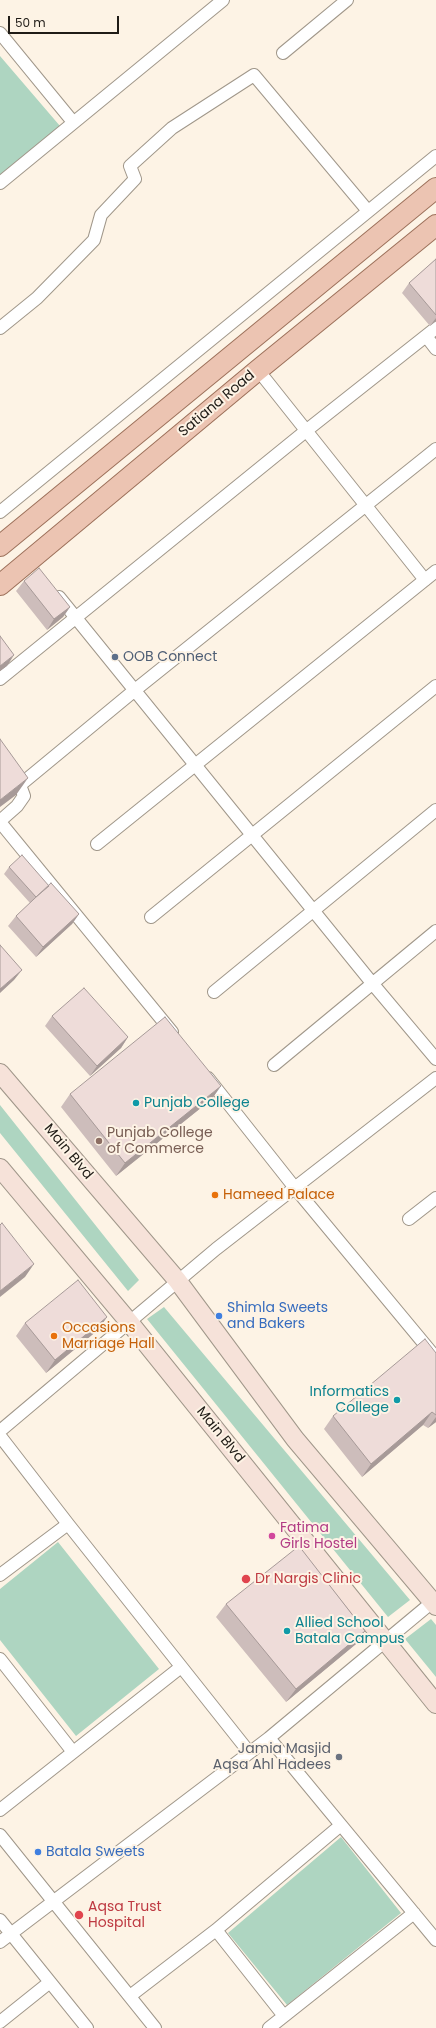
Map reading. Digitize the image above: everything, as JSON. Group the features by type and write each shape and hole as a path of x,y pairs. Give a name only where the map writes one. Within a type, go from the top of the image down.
{"main road":[{"name":"Satiana Road","path":"0,546 436,188"},
{"name":"Satiana Road","path":"0,586 33,564 258,370 436,225"},
{"name":"Main Blvd","path":"0,1073 177,1280 296,1439 435,1603"},
{"name":"Main Blvd","path":"0,1168 129,1322 436,1704"}],"street":[{"path":"0,183 224,0"},
{"path":"283,53 347,0"},
{"path":"0,33 73,122"},
{"path":"0,328 37,298 94,240 101,215 135,180 130,166 172,128 254,75 368,212"},
{"path":"0,512 436,156"},
{"path":"0,679 307,430 436,328"},
{"path":"426,336 436,349"},
{"path":"258,370 307,430 366,507 426,580"},
{"path":"20,785 135,690 366,507 436,449"},
{"path":"96,844 436,571"},
{"path":"50,586 196,764 372,983 436,1059"},
{"path":"151,917 253,836 436,686"},
{"path":"0,758 20,785 24,796 17,806 0,822 178,1039"},
{"path":"214,992 436,810"},
{"path":"274,1065 436,931"},
{"path":"202,1070 295,1188 436,1358"},
{"path":"0,1431 177,1280 436,1078"},
{"path":"409,1219 436,1198"},
{"path":"0,1436 249,1752"},
{"path":"0,1575 68,1524"},
{"path":"0,1942 269,1738 385,1641 435,1603"},
{"path":"0,1659 74,1752"},
{"path":"0,1810 181,1667"},
{"path":"269,1738 436,1940"},
{"path":"130,1996 216,1930 341,1826"},
{"path":"0,1835 155,2028"},
{"path":"269,2028 414,1912"},
{"path":"0,1920 87,2028"},
{"path":"216,1930 284,2016"},
{"path":"0,2022 50,1982"}],"green space":[{"path":"0,56 60,126 0,177"},
{"path":"0,1105 139,1280 128,1291 0,1133"},
{"path":"164,1307 410,1600 388,1617 147,1319"},
{"path":"58,1542 159,1669 76,1736 0,1640 0,1589"},
{"path":"431,1619 436,1625 436,1677 405,1639"},
{"path":"341,1837 401,1913 287,2005 228,1933"}],"building":[{"path":"436,259 436,315 409,283"},
{"path":"39,568 70,607 54,619 24,581"},
{"path":"0,636 14,655 0,666"},
{"path":"0,739 28,778 0,800"},
{"path":"22,855 49,886 36,897 9,867"},
{"path":"51,883 79,914 43,947 16,916"},
{"path":"0,945 22,970 0,989"},
{"path":"84,988 128,1037 97,1066 52,1016"},
{"name":"Punjab College","path":"165,1017 221,1086 125,1163 70,1094"},
{"path":"2,1223 34,1264 0,1291 0,1225"},
{"path":"78,1280 107,1317 55,1360 25,1323"},
{"name":"Informatics College","path":"425,1339 436,1353 436,1415 432,1412 371,1464 333,1416"},
{"name":"Allied School Batala Campus","path":"299,1546 365,1631 296,1689 226,1604"}],"place":[{"name":"OOB Connect","path":"115,657"},
{"name":"Punjab College","path":"136,1103"},
{"name":"Punjab College of Commerce","path":"99,1141"},
{"name":"Hameed Palace","path":"215,1195"},
{"name":"Shimla Sweets and Bakers","path":"219,1316"},
{"name":"Occasions Marriage Hall","path":"54,1336"},
{"name":"Informatics College","path":"397,1400"},
{"name":"Fatima Girls Hostel","path":"272,1536"},
{"name":"Dr Nargis Clinic","path":"246,1579"},
{"name":"Allied School Batala Campus","path":"287,1631"},
{"name":"Jamia Masjid Aqsa Ahl Hadees","path":"339,1757"},
{"name":"Batala Sweets","path":"38,1852"},
{"name":"Aqsa Trust Hospital","path":"79,1915"}]}
